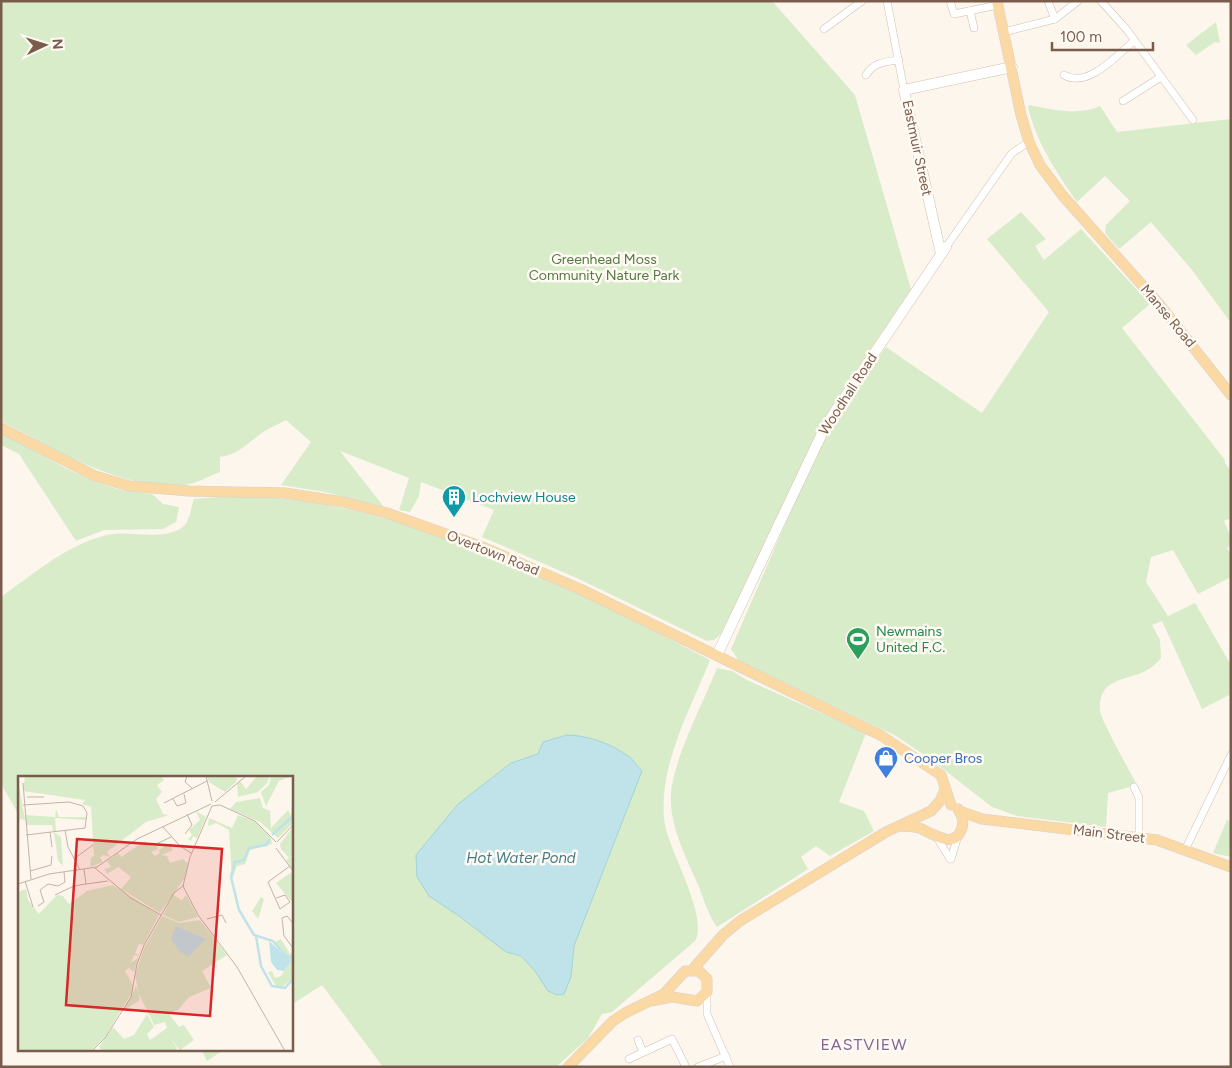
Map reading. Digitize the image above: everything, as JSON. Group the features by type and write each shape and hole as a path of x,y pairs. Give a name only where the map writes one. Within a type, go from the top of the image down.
{"main road":[{"name":"Manse Road","path":"998,3 1029,142 1047,176 1159,304 1231,395"},
{"name":"Overtown Road","path":"1,428 95,476 129,486 189,491 285,493 343,502 388,513 485,548 580,589 880,736 941,776 950,805"},
{"path":"934,836 927,822 946,788"},
{"path":"572,1063 625,1012 664,994 685,971 694,969 727,931 740,921 896,826 933,809 950,805 959,811 963,820 960,831"},
{"name":"Main Street","path":"959,811 982,819 1157,840 1231,867"},
{"path":"896,826 913,827 934,836 949,839 974,820 982,819"},
{"path":"704,975 707,958 714,947"},
{"path":"652,1001 682,998 692,1002 701,999 707,992 708,983 704,975 694,969"},
{"path":"677,981 678,993 682,998"}],"street":[{"path":"824,29 862,1"},
{"path":"887,1 900,60 904,90"},
{"path":"950,1 954,14 998,3"},
{"path":"1048,1 1055,19"},
{"path":"1004,32 1055,19 1078,1"},
{"path":"1101,1 1134,41 1193,120"},
{"path":"970,11 974,28"},
{"path":"1064,75 1073,79 1092,74 1134,41"},
{"path":"866,76 871,67 881,62 900,60"},
{"name":"Eastmuir Street","path":"944,251 904,90 1012,67"},
{"path":"1123,102 1161,77"},
{"name":"Woodhall Road","path":"718,655 826,426 1012,153 1029,142"},
{"path":"1184,850 1231,755"},
{"path":"1134,787 1139,798 1139,837"},
{"path":"934,836 951,859 960,831"},
{"path":"707,992 707,1014 730,1067"},
{"path":"692,1002 707,1014"},
{"path":"638,1040 643,1052"},
{"path":"629,1059 672,1040 686,1067"},
{"path":"698,1067 726,1056"}],"green space":[{"name":"Greenhead Moss Community Nature Park","path":"1,1 772,1 855,95 911,289 830,409 721,634 714,640 707,641 579,579 482,537 494,510 421,482 419,496 410,512 399,510 409,478 340,451 384,507 325,492 281,485 311,442 286,420 264,431 236,452 220,457 220,472 198,482 184,485 160,485 112,475 89,466 1,421"},
{"path":"1216,22 1220,43 1215,42 1196,55 1186,45"},
{"path":"1030,105 1074,111 1083,111 1100,106 1117,132 1231,119 1231,323 1192,270 1151,222 1119,249 1105,233 1106,225 1130,201 1105,176 1077,202 1055,168 1036,133 1028,107"},
{"path":"1021,212 1046,239 1035,246 1044,260 1081,229 1150,304 1122,328 1225,460 1231,471 1231,518 1224,521 1231,537 1231,545 1227,548 1231,555 1231,577 1198,594 1173,550 1151,557 1146,582 1168,616 1195,603 1231,665 1231,694 1202,709 1162,621 1152,625 1160,640 1161,658 1151,668 1111,684 1101,697 1101,715 1137,785 1108,793 1106,827 1017,816 992,807 929,758 896,736 739,661 731,649 809,469 839,412 886,347 982,413 1049,312 987,239"},
{"path":"1,433 95,482 121,490 152,494 163,504 179,507 176,522 163,529 104,530 76,541 19,454 1,445"},
{"path":"228,496 291,500 354,511 416,527 478,549 538,574 710,660 677,741 665,783 665,825 693,901 698,931 695,941 612,1012 602,1014 588,1038 556,1067 383,1067 322,985 292,1004 292,776 18,776 18,813 1,784 1,597 51,561 78,545 93,539 116,534 162,534 180,529 190,516 194,499"},
{"path":"717,668 732,671 747,680 866,733 839,802 864,811 874,831 830,856 816,846 801,857 808,869 717,927 707,909 678,837 672,816 671,794 673,780 683,748"},
{"path":"1227,820 1231,822 1231,857 1213,853"},
{"path":"202,1050 224,1050 207,1061"}],"water":[{"name":"Hot Water Pond","path":"567,735 591,738 615,748 630,757 642,771 574,946 571,977 564,994 557,995 548,991 535,971 521,956 506,952 429,896 417,877 416,855 458,804 511,763 538,754 543,742"}],"place":[{"name":"Lochview House","path":"454,518"},
{"name":"Newmains United F.C.","path":"858,660"},
{"name":"Cooper Bros","path":"886,779"}],"district":[{"name":"EASTVIEW","path":"864,1044"}]}
